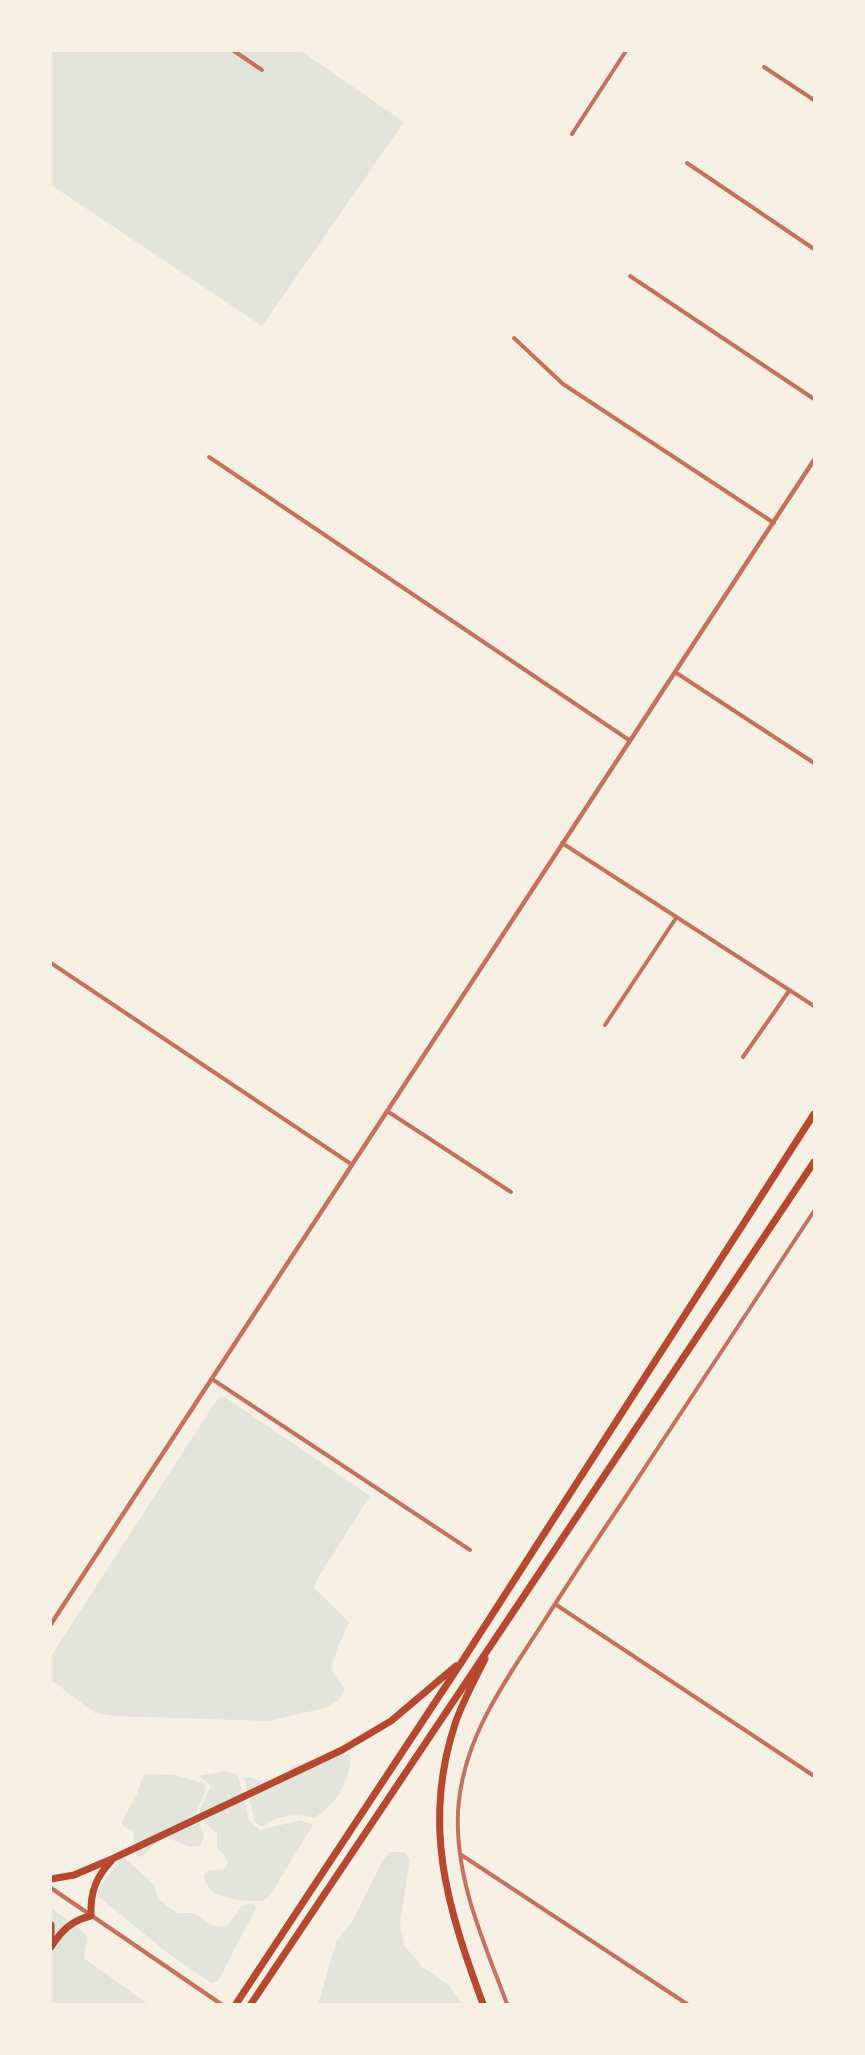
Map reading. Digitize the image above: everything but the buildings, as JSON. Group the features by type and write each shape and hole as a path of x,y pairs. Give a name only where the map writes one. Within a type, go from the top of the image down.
{"highway":[{"path":"236,2004 461,1663 814,1114"},
{"path":"251,2004 814,1162"},
{"path":"483,2004 449,1905 440,1860 438,1825 441,1782 457,1718 497,1635"},
{"path":"51,1879 74,1875 114,1858 375,1731 461,1663"},
{"path":"51,1947 64,1929 78,1919 91,1916 90,1899 96,1881 114,1858"},
{"path":"51,1925 51,1947"}],"street":[{"path":"234,51 262,70"},
{"path":"572,134 626,51"},
{"path":"764,67 814,100"},
{"path":"687,164 814,249"},
{"path":"630,276 814,399"},
{"path":"514,338 563,384 774,523"},
{"path":"209,457 629,740"},
{"path":"51,1624 814,460"},
{"path":"674,672 814,764"},
{"path":"562,843 814,1006"},
{"path":"605,1025 676,918"},
{"path":"51,963 351,1164"},
{"path":"743,1057 789,991"},
{"path":"387,1110 511,1191"},
{"path":"507,2004 465,1888 459,1854 463,1773 474,1737 491,1702 814,1211"},
{"path":"212,1379 470,1550"},
{"path":"555,1604 814,1776"},
{"path":"459,1854 687,2004"},
{"path":"51,1888 221,2004"}],"shaded area":[{"path":"51,51 301,51 404,122 262,326 51,185"},
{"path":"225,1397 370,1496 317,1579 314,1588 349,1622 331,1670 345,1690 339,1700 325,1708 268,1721 114,1716 95,1713 51,1680 51,1656 218,1398"},
{"path":"339,1752 350,1755 348,1773 336,1799 322,1813 314,1818 300,1815 287,1816 262,1827 255,1822 244,1777 276,1787 293,1766"},
{"path":"227,1771 238,1775 249,1821 260,1830 301,1820 313,1825 270,1895 263,1901 227,1898 218,1895 206,1884 204,1875 208,1871 224,1869 228,1864 225,1855 217,1849 217,1834 200,1817 200,1809 211,1786 199,1776"},
{"path":"143,1775 176,1775 205,1784 206,1788 196,1814 204,1835 200,1846 190,1847 163,1836 141,1857 137,1856 133,1832 123,1826 122,1821 137,1794"},
{"path":"389,1852 404,1852 410,1859 400,1923 404,1945 422,1967 449,1985 462,2004 318,2004 337,1940 353,1920 381,1863"},
{"path":"121,1858 126,1859 154,1885 158,1899 177,1913 193,1913 211,1925 226,1927 242,1906 252,1903 256,1908 218,1981 211,1983 170,1955 99,1897 97,1891"},
{"path":"51,1908 86,1934 84,1958 148,2004 51,2004"}]}
